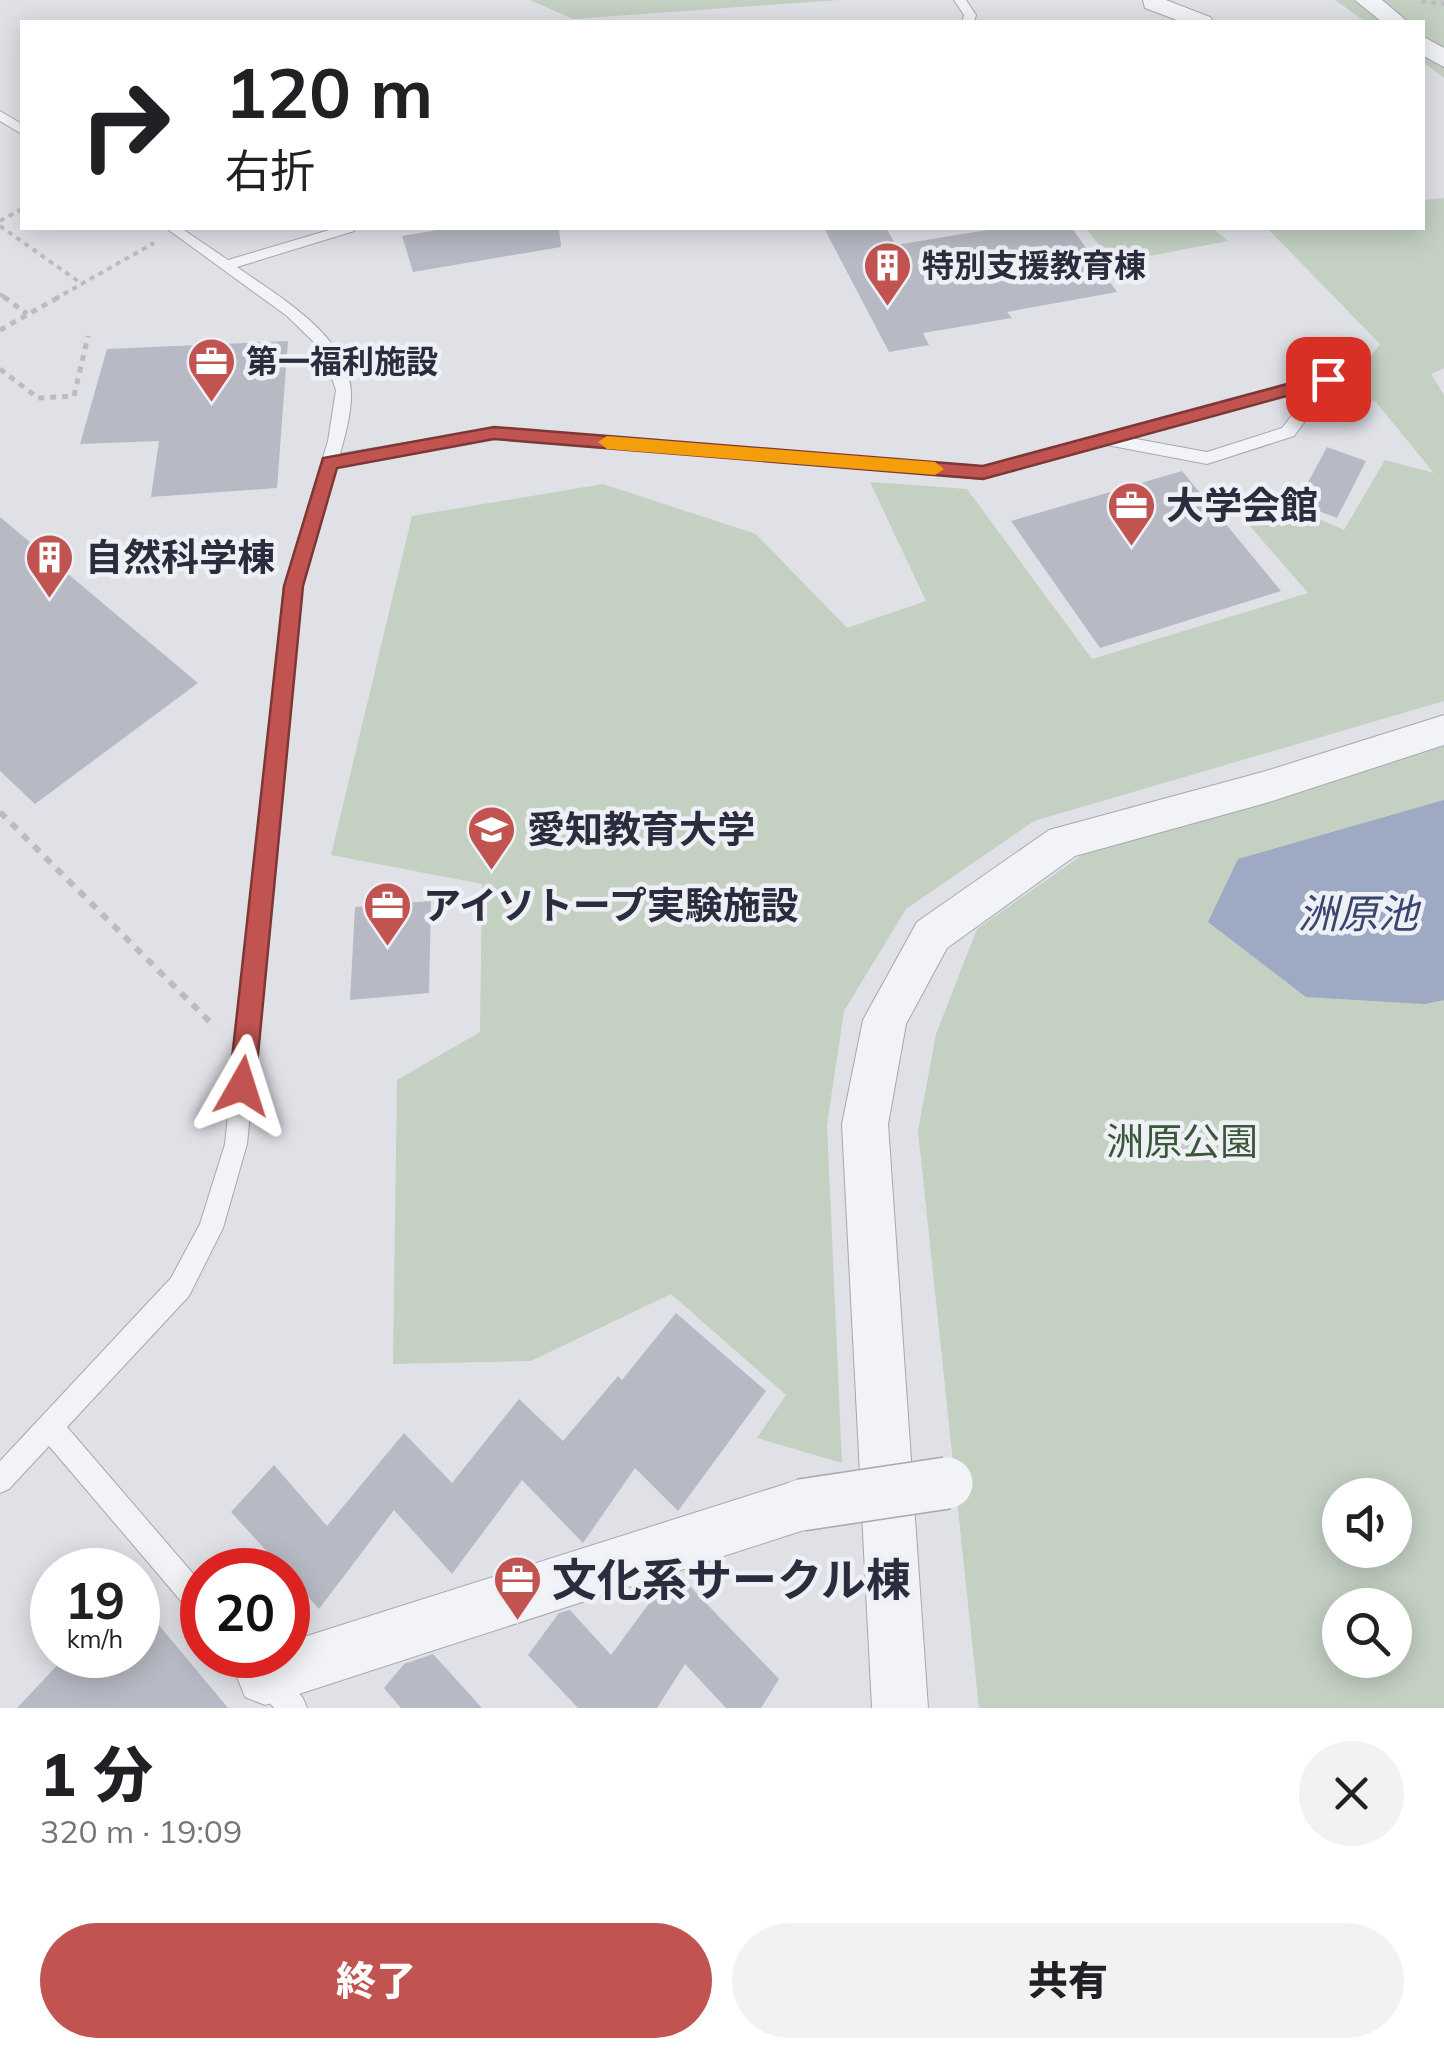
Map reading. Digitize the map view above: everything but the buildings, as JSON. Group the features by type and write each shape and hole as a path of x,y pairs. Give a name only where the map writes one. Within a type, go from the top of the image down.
{"street":[{"path":"1366,0 1393,20"},
{"path":"1159,1 1198,20"},
{"path":"900,1708 865,1124 885,1020 932,935 1062,842 1266,787 1444,730"},
{"path":"268,1680 801,1505 947,1483"}],"lane":[{"path":"0,1480 180,1288 211,1228 236,1144 294,586 330,462 344,390 329,348 292,313 176,230"},
{"path":"228,265 342,230"},
{"path":"330,462 494,433 983,473 1328,379 1288,432 1206,458 1108,439"},
{"path":"50,1427 180,1578"}],"path":[{"path":"0,223 82,284"},
{"path":"0,330 173,230"},
{"path":"0,294 27,314"},
{"path":"0,369 38,398 74,396 88,336"},
{"path":"0,812 245,1058"}],"green space":[{"path":"530,0 839,0 573,19"},
{"path":"1335,0 1444,0 1444,78 1425,64 1425,20 1363,20"},
{"path":"1444,198 1444,368 1431,374 1444,395 1444,701 1034,821 906,909 844,1011 827,1125 842,1463 757,1438 786,1395 671,1294 531,1361 393,1364 397,1080 480,1032 482,884 331,855 412,516 603,484 756,534 847,628 926,601 870,482 967,489 1092,659 1308,593 1250,526 1274,499 1344,530 1385,460 1434,473 1375,401 1334,403 1380,344 1269,230 1425,230 1425,200"},
{"path":"1088,230 1215,230 1228,241 1113,263"},
{"name":"洲原公園","path":"1444,743 1444,1708 979,1708 918,1131 936,1034 977,929 1082,855"}],"water":[{"name":"洲原池","path":"1444,800 1444,1000 1425,1004 1306,997 1208,922 1238,859"}],"slow traffic":[{"path":"607,442 935,469"}],"place":[{"name":"特別支援教育棟","path":"887,308"},
{"name":"第一福利施設","path":"211,404"},
{"name":"大学会館","path":"1131,548"},
{"name":"自然科学棟","path":"50,600"},
{"name":"愛知教育大学","path":"492,872"},
{"name":"アイソトープ実験施設","path":"388,948"},
{"name":"文化系サークル棟","path":"517,1622"}],"route":[{"path":"242,1086 294,586 330,462 494,433 983,473 1328,379"}]}
